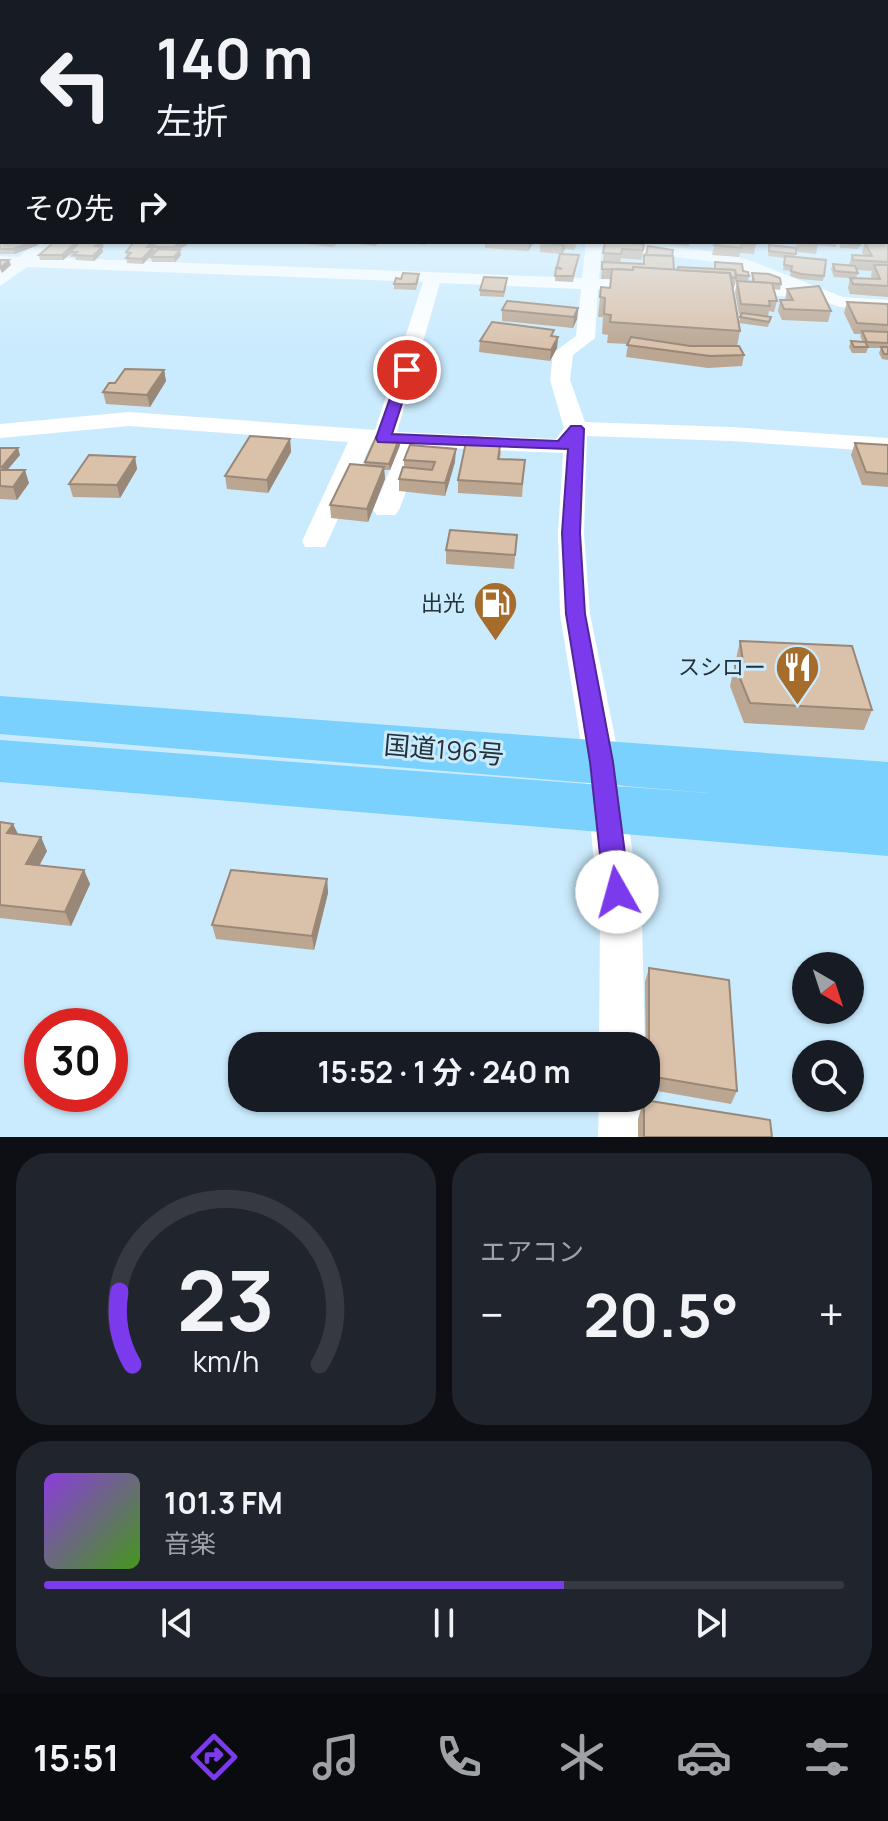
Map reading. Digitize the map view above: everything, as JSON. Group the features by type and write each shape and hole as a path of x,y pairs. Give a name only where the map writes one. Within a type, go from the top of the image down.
{"highway":[{"name":"国道196号","path":"0,715 604,785 888,831"},
{"name":"国道196号","path":"0,761 604,785 888,785"}],"street":[{"path":"0,281 44,244"},
{"path":"594,244 585,338 563,353 560,380 576,429 571,533 575,614 604,785 621,921 622,1032"},
{"path":"610,244 714,257 740,263 840,302 888,305"},
{"path":"0,261 190,261 666,286"},
{"path":"315,541 373,438 434,276"},
{"path":"712,288 820,293"},
{"path":"0,431 129,419 373,438 562,446 576,429"},
{"path":"576,429 731,434 888,445"},
{"path":"386,510 414,440"},
{"path":"623,1112 623,1137"}],"building":[{"path":"0,244 26,244 13,249 0,249"},
{"path":"52,244 97,244 95,246 102,247 93,256 74,255 77,252 70,252 77,245 62,255 39,255"},
{"path":"132,244 150,244 147,247 153,247 142,259 126,258 131,253 126,252"},
{"path":"155,244 178,244 173,247 152,247"},
{"path":"605,244 644,244 643,250 622,249 621,254 603,253"},
{"path":"714,244 742,244 741,248"},
{"path":"866,244 888,244 888,262 853,260 852,255 872,256"},
{"path":"769,245 796,248 796,254 769,251"},
{"path":"648,246 673,250 672,256 646,255"},
{"path":"158,249 180,250 174,257 151,257"},
{"path":"560,254 579,255 573,276 555,276 556,268 562,269 557,267"},
{"path":"644,255 673,256 674,270 633,267 633,270 602,269 602,262 644,264"},
{"path":"785,256 826,260 824,276 791,271 792,266 784,265"},
{"path":"715,262 742,264 743,271 748,272 749,276 736,275 735,270 715,269"},
{"path":"833,264 855,266 858,273 835,271"},
{"path":"874,265 888,265 888,286 853,284 850,278 880,279"},
{"path":"633,267 730,273 740,331 610,322 611,315 604,314 605,298 600,297 601,287 610,288 612,269 633,270"},
{"path":"678,267 735,270 736,278 731,277 730,273 678,270"},
{"path":"403,273 419,274 416,284 394,284"},
{"path":"752,273 780,278 781,284 754,282"},
{"path":"484,277 507,278 504,292 480,290"},
{"path":"737,281 772,283 777,301 769,301 770,306 741,304"},
{"path":"819,286 831,311 784,309 780,300 793,300 787,289"},
{"path":"507,301 578,308 574,317 502,310"},
{"path":"847,302 887,304 888,325 857,323"},
{"path":"742,313 771,317 769,322 740,317"},
{"path":"492,322 554,330 551,336 558,337 551,350 480,341"},
{"path":"862,331 888,332 888,343 867,342"},
{"path":"631,337 690,346 739,346 744,355 710,356 627,345"},
{"path":"851,341 865,342 868,347 854,347"},
{"path":"125,369 164,370 147,395 103,392 109,383 115,383"},
{"path":"250,436 290,439 267,480 225,476"},
{"path":"376,437 399,439 389,464 365,462"},
{"path":"467,437 501,439 498,459 525,460 522,484 458,480"},
{"path":"855,443 888,445 888,474 866,472"},
{"path":"410,445 456,449 445,483 399,479 403,467 432,470 435,462 404,460"},
{"path":"0,448 18,448 2,467 0,467"},
{"path":"89,455 135,457 117,485 69,484"},
{"path":"350,464 384,467 367,509 330,505"},
{"path":"0,470 25,470 13,487 0,486"},
{"path":"450,530 517,535 515,555 446,550"},
{"name":"スシロー","path":"740,641 852,646 872,710 750,703 735,666 744,668"},
{"path":"0,822 13,824 7,833 41,837 26,864 84,870 65,912 0,905"},
{"path":"231,870 327,879 312,936 212,925"},
{"path":"649,968 729,980 737,1091 660,1078 660,1032 649,1032"},
{"path":"660,1103 770,1120 772,1137 644,1137 644,1112 660,1112"}],"place":[{"name":"出光","path":"496,642"},
{"name":"スシロー","path":"797,706"}],"route":[{"path":"407,370 384,438 562,446 576,429 571,533 575,614 602,762 617,892"}]}
